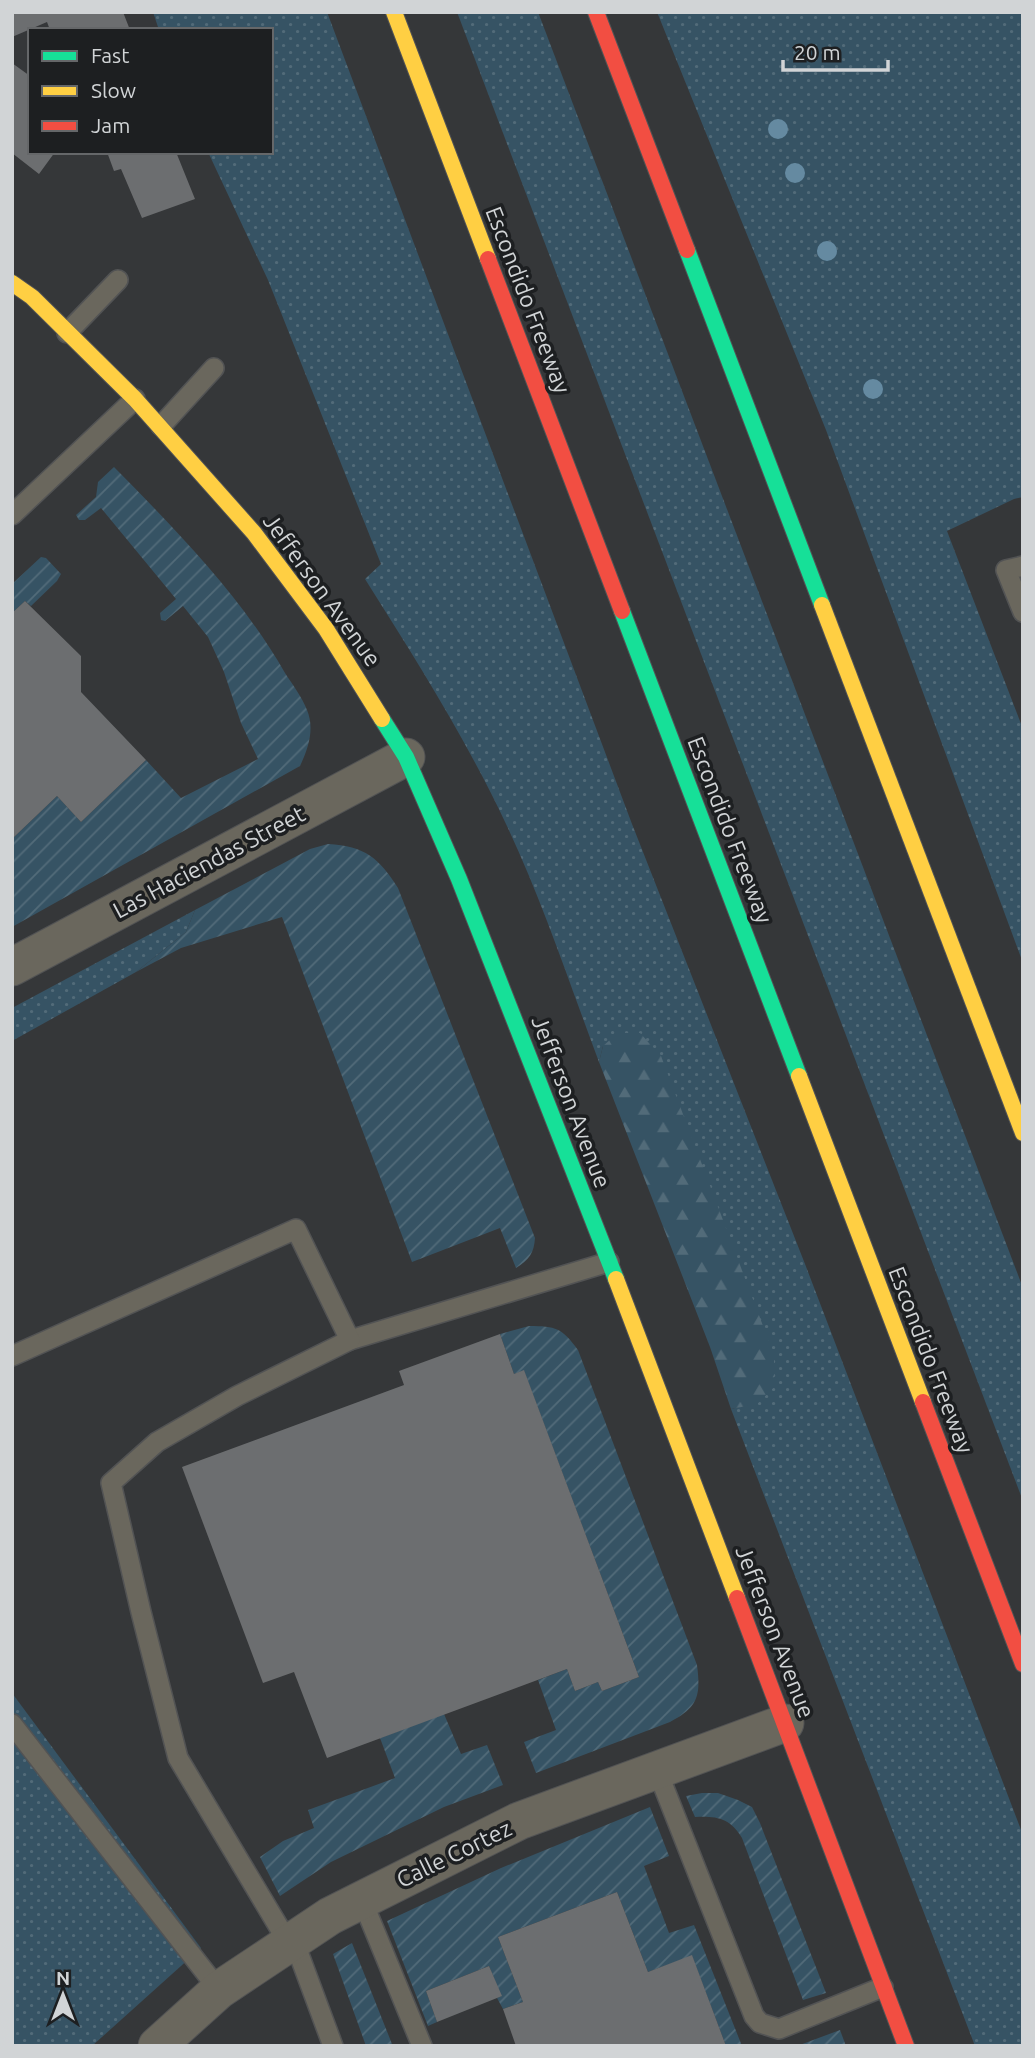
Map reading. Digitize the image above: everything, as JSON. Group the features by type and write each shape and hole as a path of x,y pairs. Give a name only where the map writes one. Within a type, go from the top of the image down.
{"main road":[{"name":"Escondido Freeway","path":"394,12 1023,1664"},
{"path":"596,12 1023,1133"},
{"name":"Jefferson Avenue","path":"12,283 32,297 161,426 270,554 326,629 406,757 459,878 609,1262 906,2046"}],"street":[{"name":"Las Haciendas Street","path":"12,967 406,757"},
{"name":"Calle Cortez","path":"157,2046 219,1990 330,1916 519,1821 785,1723"}],"lane":[{"path":"67,332 118,280"},
{"path":"161,426 214,368"},
{"path":"12,515 135,399"},
{"path":"1023,566 1006,570 1023,612"},
{"path":"12,1356 296,1229 350,1340"},
{"path":"333,2046 291,1943 178,1758 111,1483 157,1442 237,1396 350,1340 609,1262"},
{"path":"12,1724 219,1990"},
{"path":"657,1770 754,2016 760,2023 779,2029 883,1987"},
{"path":"362,1900 422,2046"}],"green space":[{"path":"153,12 327,12 632,824 805,1264 1023,1835 1023,2046 975,2046 731,1409 757,1403 603,1046 599,1062 543,912 491,792 421,669 365,579 381,564 268,280 209,154 273,154 273,28 158,28"},
{"path":"457,12 538,12 1023,1288 1023,1501"},
{"path":"657,12 1023,12 1023,497 947,531 1023,729 1023,963 826,430"},
{"path":"114,467 184,540 248,617 300,695 309,717 310,739 300,766 12,927 12,839 57,796 81,822 146,760 181,798 258,759 208,637 183,606 165,621 161,620 160,613 176,599 101,508 85,520 79,520 76,515 96,497 98,482"},
{"path":"41,557 46,558 61,574 31,606 25,601 12,613 12,584"},
{"path":"328,844 352,848 370,856 398,888 535,1238 530,1256 516,1268 500,1228 412,1262 282,917 181,948 136,972 186,932 195,910 310,849"},
{"path":"195,910 186,932 136,972 12,1041 12,1008"},
{"path":"618,1033 640,1033 661,1056 774,1355 774,1387 757,1404 731,1409 710,1347 599,1062 603,1046"},
{"path":"529,1326 558,1330 578,1350 697,1665 698,1685 698,1693 692,1706 670,1722 536,1773 524,1742 556,1730 538,1680 567,1669 575,1691 598,1682 602,1691 639,1677 524,1371 514,1374 500,1334"},
{"path":"12,1693 201,1948 92,2046 12,2046"},
{"path":"444,1714 461,1754 487,1745 503,1785 444,1807 331,1862 280,1896 260,1857 283,1841 314,1828 308,1810 395,1778 380,1738"},
{"path":"718,1793 752,1807 826,1993 803,2000 742,1838 728,1822 710,1817 695,1817 686,1796"},
{"path":"650,1807 669,1856 644,1866 669,1933 694,1925 742,2046 726,2046 692,1956 648,1972 617,1892 498,1937 523,2002 503,2009 497,1998 501,1996 489,1966 426,1991 437,2022 428,2026 387,1921 501,1868"},
{"path":"352,1943 393,2046 366,2046 333,1954"},
{"path":"840,2030 846,2046 797,2046"}],"building":[{"path":"12,12 123,12 129,28 49,28 47,22 12,37"},
{"path":"12,63 28,75 28,154 54,154 39,174 12,153"},
{"path":"108,154 177,154 195,199 142,218 121,169 114,171"},
{"path":"25,601 81,656 81,692 146,760 81,822 57,796 12,839 12,613"},
{"path":"500,1334 514,1374 524,1370 639,1677 602,1691 598,1682 575,1691 567,1669 327,1758 294,1672 263,1683 182,1467 404,1385 399,1371"},
{"path":"617,1892 648,1972 692,1955 726,2046 516,2046 503,2009 523,2002 498,1937"},
{"path":"489,1966 502,1996 437,2022 426,1991"}],"traffic: fast":[{"path":"687,250 822,605"},
{"path":"622,611 799,1076"},
{"path":"382,719 406,757 459,879 616,1279"}],"traffic: slow":[{"path":"394,12 488,259"},
{"path":"12,283 32,297 135,399 254,533 326,629 382,719"},
{"path":"822,605 1023,1133"},
{"path":"799,1076 923,1402"},
{"path":"616,1279 737,1598"}],"traffic: jam":[{"path":"596,12 687,250"},
{"path":"488,259 622,611"},
{"path":"923,1402 1023,1664"},
{"path":"737,1598 906,2046"}]}
